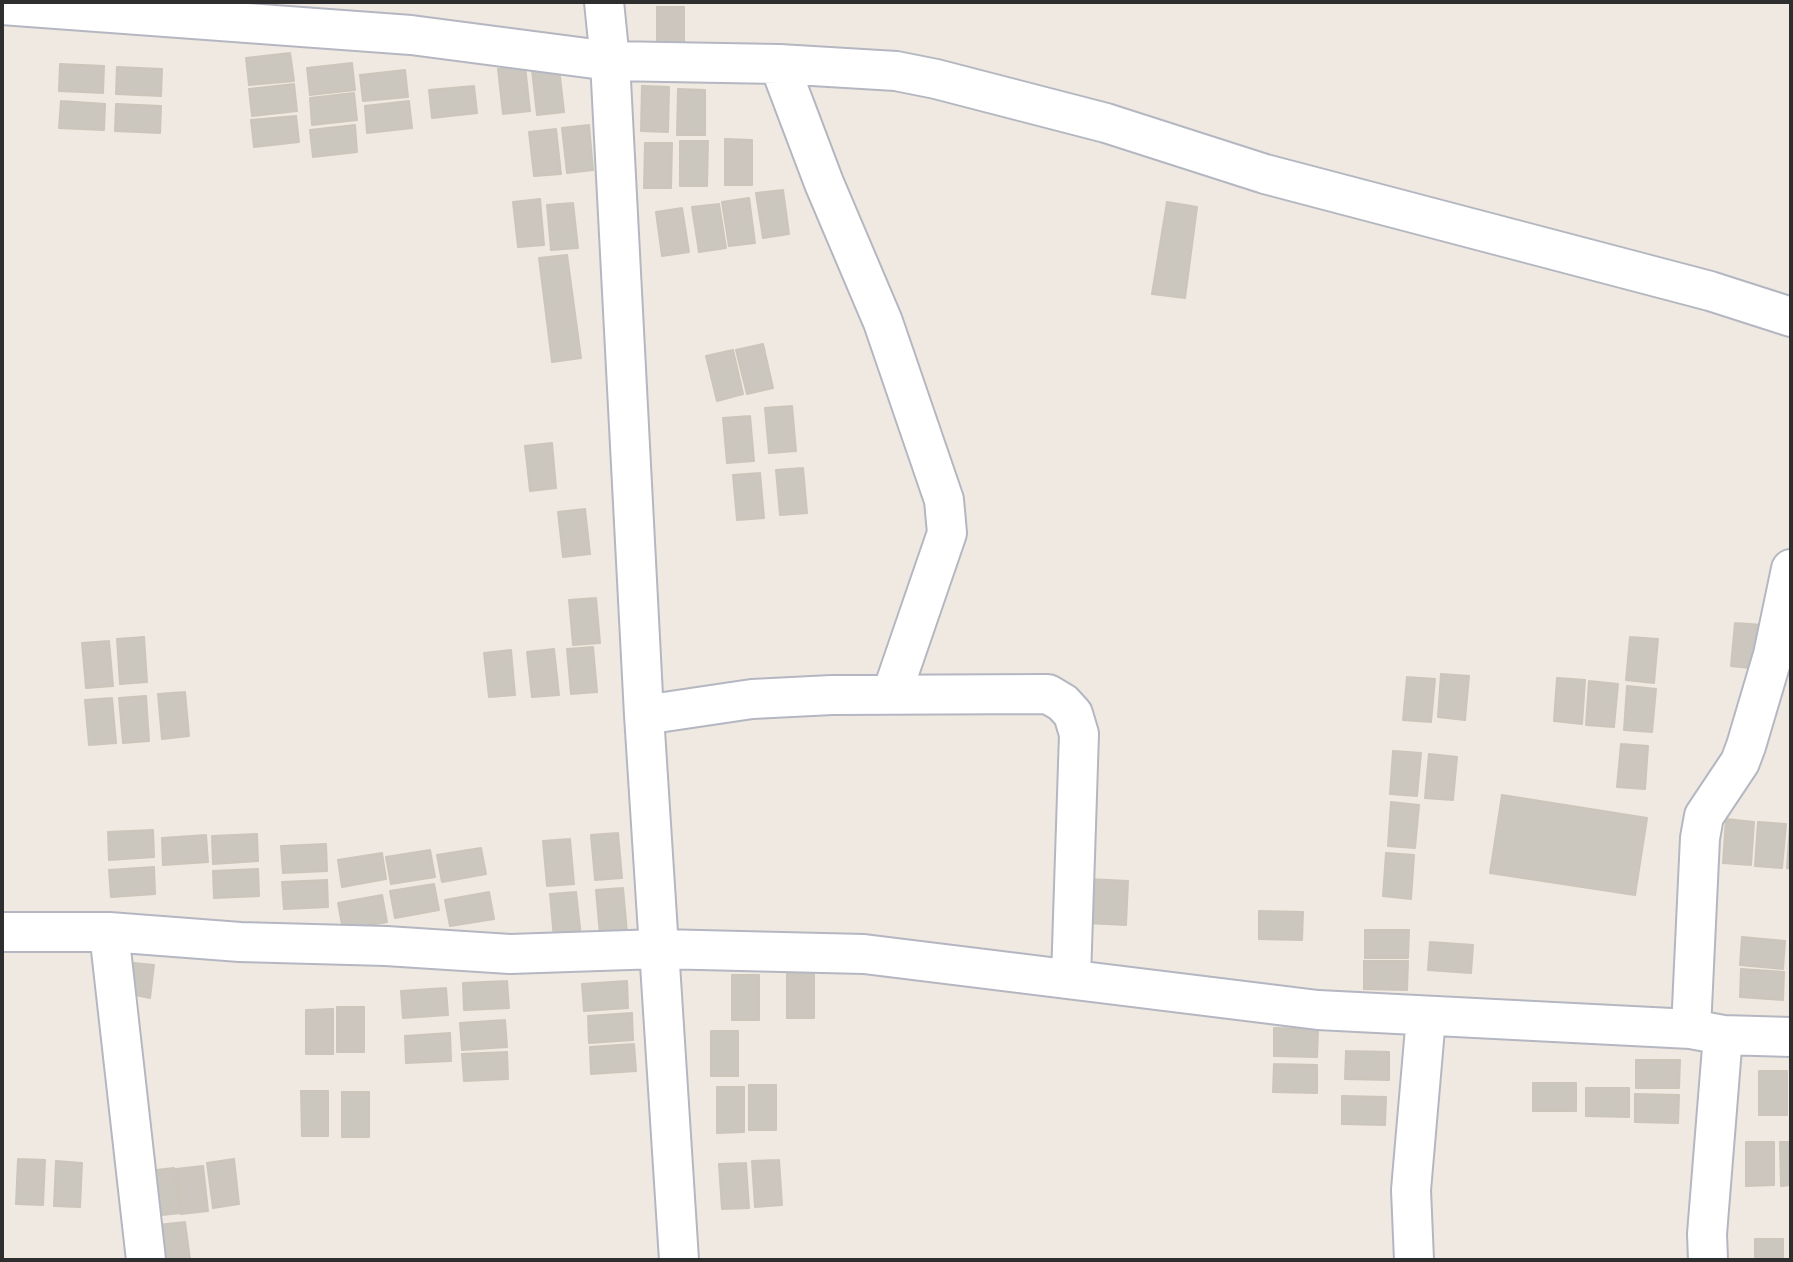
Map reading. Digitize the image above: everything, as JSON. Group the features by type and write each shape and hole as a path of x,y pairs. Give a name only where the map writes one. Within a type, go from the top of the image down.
{"street":[{"path":"604,2 610,61 644,715 679,1260"},
{"path":"2,5 411,35 610,61 779,64 896,71 1106,123 1265,174 1710,291 1791,317"},
{"path":"779,64 824,183 883,322 944,500 947,533 892,693"},
{"path":"1708,1260 1707,1032 1700,838 1704,816 1740,762 1746,746 1773,655 1791,569"},
{"path":"644,715 752,699 892,693 1048,694 1063,703 1073,714 1079,734 1071,978"},
{"path":"2,932 109,932 240,942 386,946 510,954 659,949 864,954 1318,1010 1791,1037"},
{"path":"109,932 146,1260"},
{"path":"1414,1260 1411,1190 1426,1017"}],"building":[{"path":"657,7 684,7 684,52 657,52"},
{"path":"290,53 294,81 249,85 246,58"},
{"path":"352,63 355,90 310,95 307,68"},
{"path":"60,64 104,66 103,93 59,91"},
{"path":"525,66 530,111 503,114 498,69"},
{"path":"117,67 162,69 161,96 116,94"},
{"path":"559,68 564,112 537,115 532,70"},
{"path":"405,70 408,97 363,101 360,75"},
{"path":"294,84 297,111 252,116 249,89"},
{"path":"474,86 477,113 432,118 429,90"},
{"path":"642,86 669,87 668,132 641,131"},
{"path":"678,89 705,90 705,135 677,135"},
{"path":"354,93 357,120 312,125 310,98"},
{"path":"61,101 105,104 104,130 59,128"},
{"path":"409,101 412,128 367,133 365,106"},
{"path":"116,104 161,106 160,133 115,131"},
{"path":"296,116 299,142 254,147 251,120"},
{"path":"355,125 357,152 313,157 310,130"},
{"path":"589,125 593,170 567,173 562,128"},
{"path":"556,129 561,174 534,176 529,132"},
{"path":"725,139 752,140 752,185 725,185"},
{"path":"680,141 708,141 707,186 680,186"},
{"path":"645,143 672,143 671,188 644,188"},
{"path":"783,190 789,234 763,238 756,193"},
{"path":"749,198 755,243 729,246 722,202"},
{"path":"540,199 544,245 518,247 513,202"},
{"path":"1167,202 1197,207 1185,298 1152,294"},
{"path":"573,203 578,248 551,250 547,205"},
{"path":"719,204 726,248 699,252 692,207"},
{"path":"682,208 689,252 662,256 656,212"},
{"path":"567,255 581,358 552,362 539,258"},
{"path":"763,344 773,388 747,394 736,350"},
{"path":"733,350 743,394 717,401 706,356"},
{"path":"792,406 796,451 769,453 765,408"},
{"path":"750,416 754,461 727,463 723,418"},
{"path":"552,443 556,488 530,491 525,446"},
{"path":"803,468 807,513 780,515 776,470"},
{"path":"760,473 764,518 737,520 733,475"},
{"path":"585,509 590,554 563,557 558,512"},
{"path":"596,598 600,643 573,645 569,600"},
{"path":"1735,623 1763,625 1759,669 1731,666"},
{"path":"144,637 147,682 120,684 117,639"},
{"path":"1630,637 1658,639 1654,683 1626,680"},
{"path":"109,641 113,686 86,688 82,643"},
{"path":"593,647 597,692 571,694 567,649"},
{"path":"554,649 559,695 532,697 527,652"},
{"path":"511,650 515,695 489,697 484,653"},
{"path":"1441,674 1469,676 1465,720 1438,717"},
{"path":"1407,677 1435,679 1431,722 1403,720"},
{"path":"1557,678 1585,680 1582,724 1554,721"},
{"path":"1589,681 1618,684 1614,727 1586,725"},
{"path":"1627,686 1656,689 1652,732 1624,730"},
{"path":"185,692 189,736 162,739 158,694"},
{"path":"146,696 149,741 123,743 119,698"},
{"path":"112,698 116,743 89,745 85,700"},
{"path":"1621,744 1648,746 1645,789 1617,787"},
{"path":"1393,751 1421,753 1417,796 1390,794"},
{"path":"1429,754 1457,757 1453,800 1425,798"},
{"path":"1502,795 1647,818 1635,895 1490,873"},
{"path":"1391,802 1419,805 1415,848 1388,846"},
{"path":"1726,819 1754,822 1751,865 1723,863"},
{"path":"1758,822 1786,824 1782,868 1755,866"},
{"path":"1791,825 1791,869 1787,868"},
{"path":"153,830 154,857 109,860 108,832"},
{"path":"618,833 622,878 595,880 591,835"},
{"path":"257,834 258,861 213,864 212,836"},
{"path":"206,835 208,862 163,865 162,838"},
{"path":"570,839 574,884 547,886 543,841"},
{"path":"326,844 327,871 283,873 281,846"},
{"path":"481,848 486,874 442,882 437,855"},
{"path":"430,850 435,877 391,884 386,857"},
{"path":"382,853 386,879 342,887 338,860"},
{"path":"1386,853 1414,855 1411,899 1383,896"},
{"path":"154,867 155,894 111,897 109,870"},
{"path":"258,869 259,896 214,898 213,871"},
{"path":"1087,879 1128,881 1126,925 1086,923"},
{"path":"327,880 328,907 284,909 282,882"},
{"path":"434,884 439,910 395,918 390,891"},
{"path":"623,888 627,933 600,935 596,890"},
{"path":"489,892 494,919 450,926 445,900"},
{"path":"576,892 581,937 554,939 550,894"},
{"path":"382,895 387,922 343,930 338,903"},
{"path":"1259,911 1303,912 1302,940 1259,939"},
{"path":"1365,930 1409,930 1408,958 1365,958"},
{"path":"1742,937 1785,941 1783,969 1740,965"},
{"path":"1430,942 1473,945 1471,973 1428,970"},
{"path":"1364,961 1408,961 1407,990 1364,989"},
{"path":"123,962 154,965 150,998 121,992"},
{"path":"1741,969 1784,972 1783,1000 1740,997"},
{"path":"787,973 814,973 814,1018 787,1018"},
{"path":"732,975 759,975 759,1020 732,1020"},
{"path":"507,981 509,1008 464,1010 463,983"},
{"path":"627,981 628,1008 584,1011 582,984"},
{"path":"446,988 448,1015 403,1018 401,991"},
{"path":"337,1007 364,1007 364,1052 337,1052"},
{"path":"333,1009 333,1054 306,1054 306,1010"},
{"path":"632,1013 633,1040 589,1043 588,1016"},
{"path":"505,1020 507,1047 462,1050 460,1023"},
{"path":"1274,1028 1318,1029 1317,1057 1274,1056"},
{"path":"711,1031 738,1031 738,1076 711,1076"},
{"path":"450,1033 451,1061 406,1063 405,1036"},
{"path":"634,1044 636,1071 591,1074 590,1047"},
{"path":"1346,1051 1389,1052 1389,1080 1345,1079"},
{"path":"507,1052 508,1079 464,1081 462,1054"},
{"path":"1636,1060 1680,1060 1679,1088 1636,1088"},
{"path":"1274,1064 1317,1065 1317,1093 1273,1092"},
{"path":"1759,1071 1787,1071 1787,1115 1759,1115"},
{"path":"1533,1083 1576,1083 1576,1111 1533,1111"},
{"path":"749,1085 776,1085 776,1130 749,1130"},
{"path":"717,1087 744,1087 744,1132 717,1133"},
{"path":"1586,1088 1629,1088 1629,1117 1586,1116"},
{"path":"301,1091 328,1091 328,1136 302,1136"},
{"path":"342,1092 369,1092 369,1137 342,1137"},
{"path":"1635,1094 1679,1095 1678,1123 1635,1122"},
{"path":"1342,1096 1386,1097 1385,1125 1342,1124"},
{"path":"1746,1142 1774,1142 1774,1185 1746,1186"},
{"path":"1780,1142 1791,1142 1791,1185 1781,1186"},
{"path":"18,1159 45,1160 43,1205 16,1204"},
{"path":"234,1159 239,1204 213,1208 207,1163"},
{"path":"779,1160 782,1205 755,1207 752,1161"},
{"path":"56,1161 82,1163 80,1207 54,1206"},
{"path":"746,1163 749,1208 722,1209 719,1164"},
{"path":"203,1166 208,1211 181,1214 176,1169"},
{"path":"174,1168 180,1213 153,1216 147,1171"},
{"path":"185,1222 190,1260 163,1260 158,1225"},
{"path":"1755,1239 1783,1239 1783,1260 1755,1260"}]}
